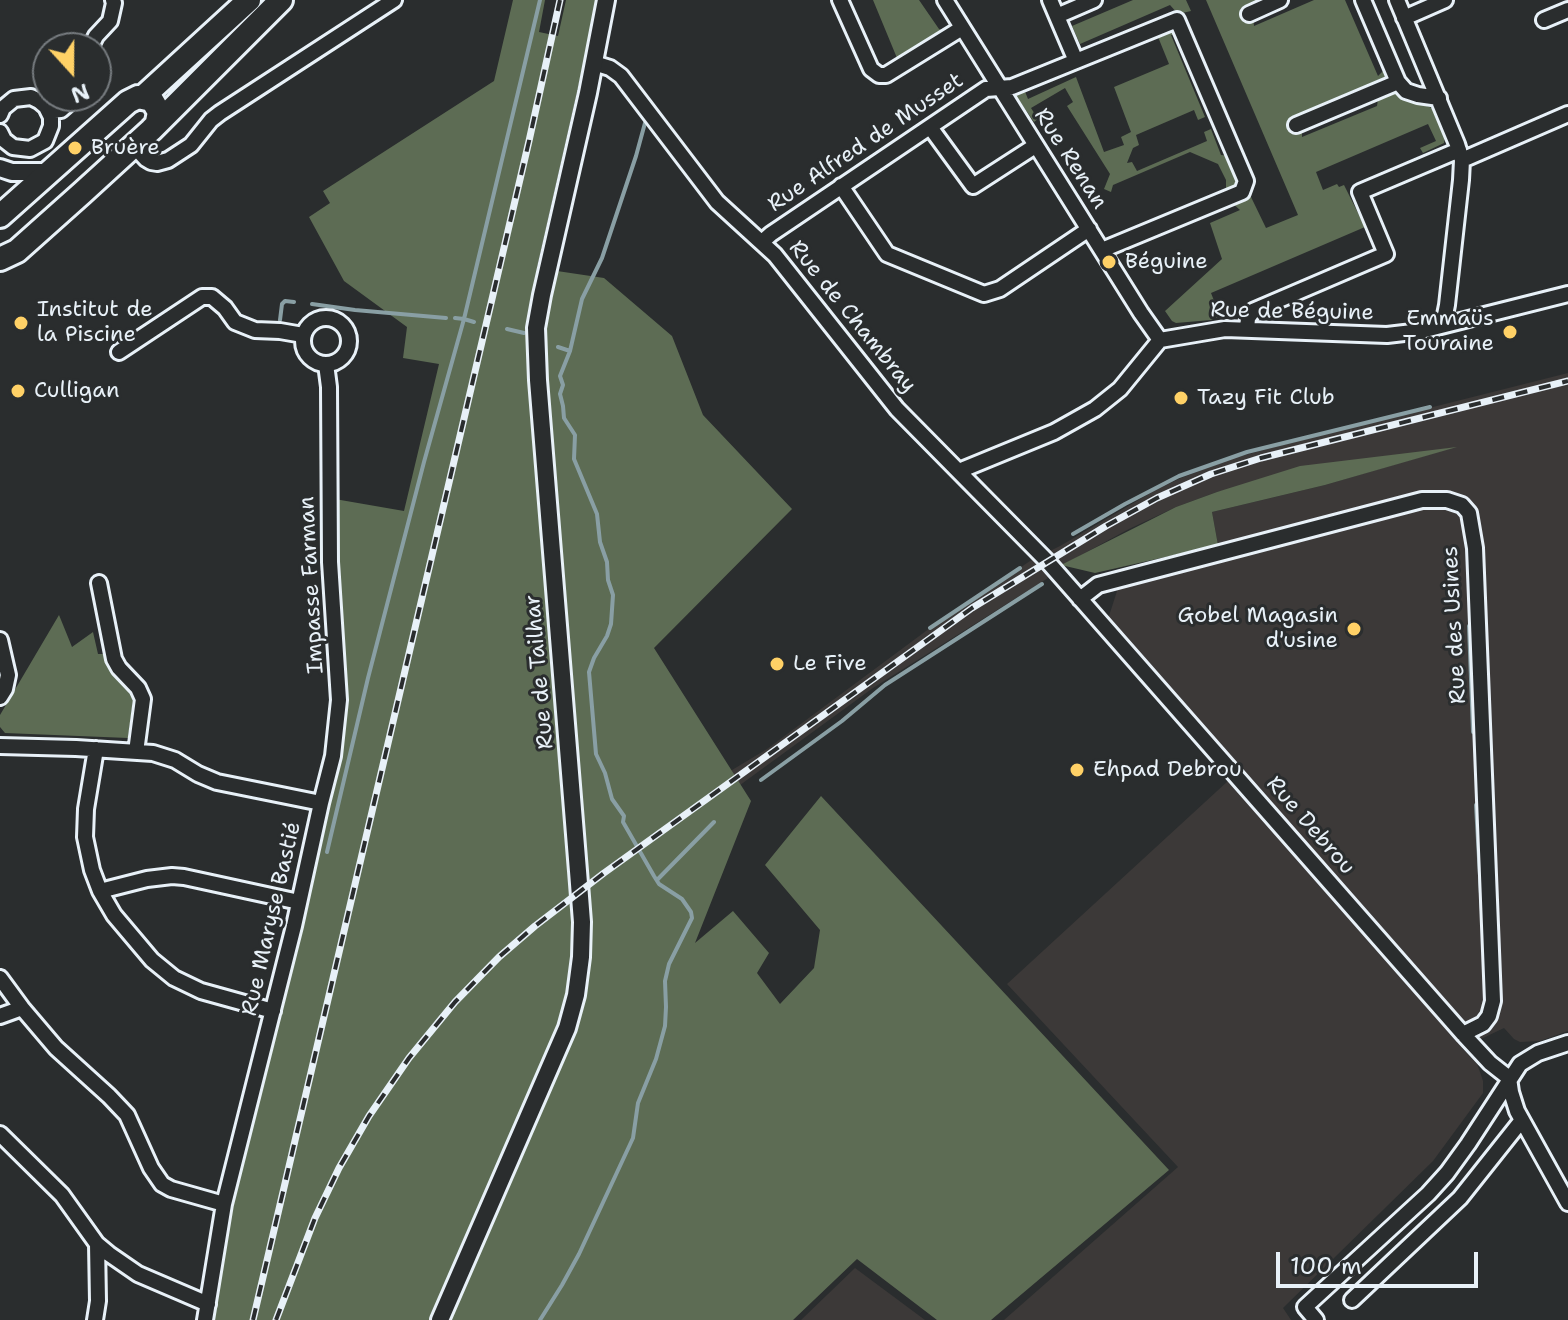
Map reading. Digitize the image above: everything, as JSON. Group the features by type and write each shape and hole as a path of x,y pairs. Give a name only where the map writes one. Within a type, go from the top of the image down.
{"main road":[{"path":"143,97 249,0"},
{"path":"0,259 17,251 133,145 281,0"},
{"path":"0,216 133,99 143,97 152,100 157,107 157,122"}],"street":[{"path":"100,32 110,21 113,0"},
{"path":"133,145 146,159 157,163 168,160 191,145 220,113 394,0"},
{"name":"Rue de Tailhar","path":"440,1320 567,1028 576,995 581,957 582,922 536,328 606,0"},
{"path":"840,0 871,69 879,75 886,75 962,28"},
{"name":"Rue Renan","path":"945,0 1160,340"},
{"path":"1050,0 1076,61"},
{"path":"1057,16 1094,0"},
{"path":"1249,14 1280,0"},
{"path":"1363,0 1398,82 1406,91 1439,98"},
{"path":"1397,0 1461,155 1453,258 1443,325"},
{"path":"1404,18 1445,0"},
{"path":"1544,20 1568,10"},
{"name":"Rue Alfred de Musset","path":"762,242 986,89 1012,87 1177,20 1246,181 1242,192 1102,250"},
{"name":"Rue de Chambray","path":"594,63 610,68 621,76 717,202 775,255 897,409 1047,561 1080,599"},
{"path":"1296,125 1398,82"},
{"path":"0,115 9,102 22,97 32,98"},
{"path":"0,132 13,147 24,150 35,148 45,141 50,131 48,112"},
{"path":"1247,330 1248,318 1253,311 1386,254 1360,192 1568,114"},
{"path":"930,127 973,186 1035,146"},
{"path":"0,168 12,172 48,172"},
{"path":"841,186 887,254 984,294 1000,289 1089,229"},
{"name":"Rue de Béguine","path":"1160,340 1213,330 1387,335 1421,331 1568,294"},
{"path":"119,352 202,297 212,297 235,322 255,330 303,335"},
{"path":"327,317 341,323 349,337 346,352 334,363 319,363 304,349 303,335 306,328 319,318 327,317"},
{"path":"959,471 1054,432 1095,409 1120,389 1160,340"},
{"name":"Impasse Farman","path":"321,803 338,728 339,700 330,562 329,387 326,364"},
{"name":"Rue des Usines","path":"1080,599 1098,585 1422,500 1447,500 1462,505 1469,513 1475,548 1493,1001 1483,1024 1463,1034"},
{"path":"99,583 114,659 138,688 143,699 136,752"},
{"name":"Rue Debrou","path":"1080,599 1463,1034 1509,1078"},
{"path":"0,640 8,675 0,697"},
{"name":"Rue Maryse Bastié","path":"0,746 96,749 164,756 217,782 321,803 224,1204 205,1320"},
{"path":"96,749 88,793 85,837 92,870 114,915 158,966 174,978 201,991 273,1011"},
{"path":"100,891 172,876 299,902"},
{"path":"0,978 56,1048 127,1115 151,1168 162,1184 224,1204"},
{"path":"0,1016 22,1008"},
{"path":"1316,1320 1305,1307 1447,1173 1509,1078 1525,1059 1568,1043"},
{"path":"1509,1078 1522,1120 1568,1203"},
{"path":"1352,1300 1460,1198 1522,1120"},
{"path":"0,1134 62,1195 97,1244 138,1274 208,1304"},
{"path":"95,1320 97,1244"}],"shaded area":[{"path":"1568,373 1568,1031 1540,1041 1520,1042 1504,1028 1462,1048 1477,1064 1483,1081 1483,1093 1433,1161 1283,1308 1291,1320 1004,1320 1178,1167 1007,984 1241,769 1108,619 1118,588 1218,545 1212,512 1325,485 1451,448 1217,492 1129,529 1046,574 1048,578 873,688 688,823 615,858 930,628 1030,561 1154,491 1234,458"},
{"path":"855,1268 925,1320 801,1320"}],"green space":[{"path":"513,0 545,0 539,32 558,36 566,0 598,0 537,268 604,278 672,336 703,415 792,509 654,648 751,801 695,943 733,911 769,953 757,973 780,1004 814,968 820,930 765,865 821,796 1169,1170 991,1320 937,1320 857,1259 793,1320 205,1320 224,1204 333,756 329,498 404,511 439,364 403,358 407,327 344,281 309,217 330,203 323,191 494,81"},
{"path":"873,0 919,0 939,29 949,33 897,58"},
{"path":"1133,0 1186,0 1191,11 1178,14 1170,5 1080,44 1072,26"},
{"path":"1206,0 1272,0 1253,16 1254,26 1314,0 1345,0 1378,76 1386,68 1390,76 1387,81 1302,126 1302,137 1377,106 1379,93 1395,88 1403,97 1432,108 1445,138 1444,143 1423,153 1420,148 1436,141 1428,124 1316,172 1323,190 1337,184 1339,187 1344,185 1365,227 1211,293 1220,316 1211,320 1176,323 1165,311 1222,259 1210,223 1240,210 1231,202 1251,197 1266,228 1298,215"},
{"path":"1169,26 1178,30 1180,35 1171,35 1205,117 1198,120 1194,110 1136,135 1139,145 1133,148 1127,163 1132,162 1137,171 1207,141 1204,132 1211,129 1221,155 1233,156 1239,170 1234,190 1226,192 1226,180 1218,164 1190,152 1113,185 1111,192 1104,189 1110,174 1067,106 1073,102 1065,88 1031,108 1038,119 1034,122 1014,93 1024,89 1028,99 1076,77 1104,152 1124,145 1121,137 1131,132 1114,87 1169,64 1156,32"},
{"path":"1457,447 1325,485 1212,512 1218,545 1095,573 1061,565 1176,507 1300,466"},
{"path":"59,615 72,647 93,632 98,654 104,654 114,675 131,692 133,701 128,738 5,733 0,727 0,715"}],"waterway":[{"path":"474,322 464,319 540,0"},
{"path":"540,1320 579,1254 633,1138 638,1103 656,1059 665,1026 665,981 669,964 692,918 682,899 659,884 654,876 612,799 596,754 589,672 611,624 613,595 600,542 597,514 574,459 575,435 564,418 560,394 563,385 560,376 570,351 582,299 602,258 645,123"},
{"path":"280,320 282,304 285,301 294,302"},
{"path":"312,304 446,318"},
{"path":"327,852 368,678 464,319 455,318"},
{"path":"507,329 524,333"},
{"path":"558,347 570,351"},
{"path":"1073,534 1179,476 1247,452 1430,407"},
{"path":"930,628 1020,568"},
{"path":"761,780 842,721 885,685 1042,584"},
{"path":"1469,626 1473,732"},
{"path":"1476,805 1485,965"},
{"path":"657,880 714,822"}],"railway":[{"path":"253,1320 560,0"},
{"path":"276,1320 315,1218 339,1168 369,1116 409,1058 455,1002 499,957 604,873 972,608 1157,498 1211,474 1261,458 1568,381"}],"place":[{"name":"Bruère","path":"75,148"},
{"name":"Béguine","path":"1109,262"},
{"name":"Institut de la Piscine","path":"21,323"},
{"name":"Emmaüs Touraine","path":"1510,332"},
{"name":"Culligan","path":"18,391"},
{"name":"Tazy Fit Club","path":"1181,398"},
{"name":"Gobel Magasin d'usine","path":"1354,629"},
{"name":"Le Five","path":"777,664"},
{"name":"Ehpad Debrou","path":"1077,770"}]}
